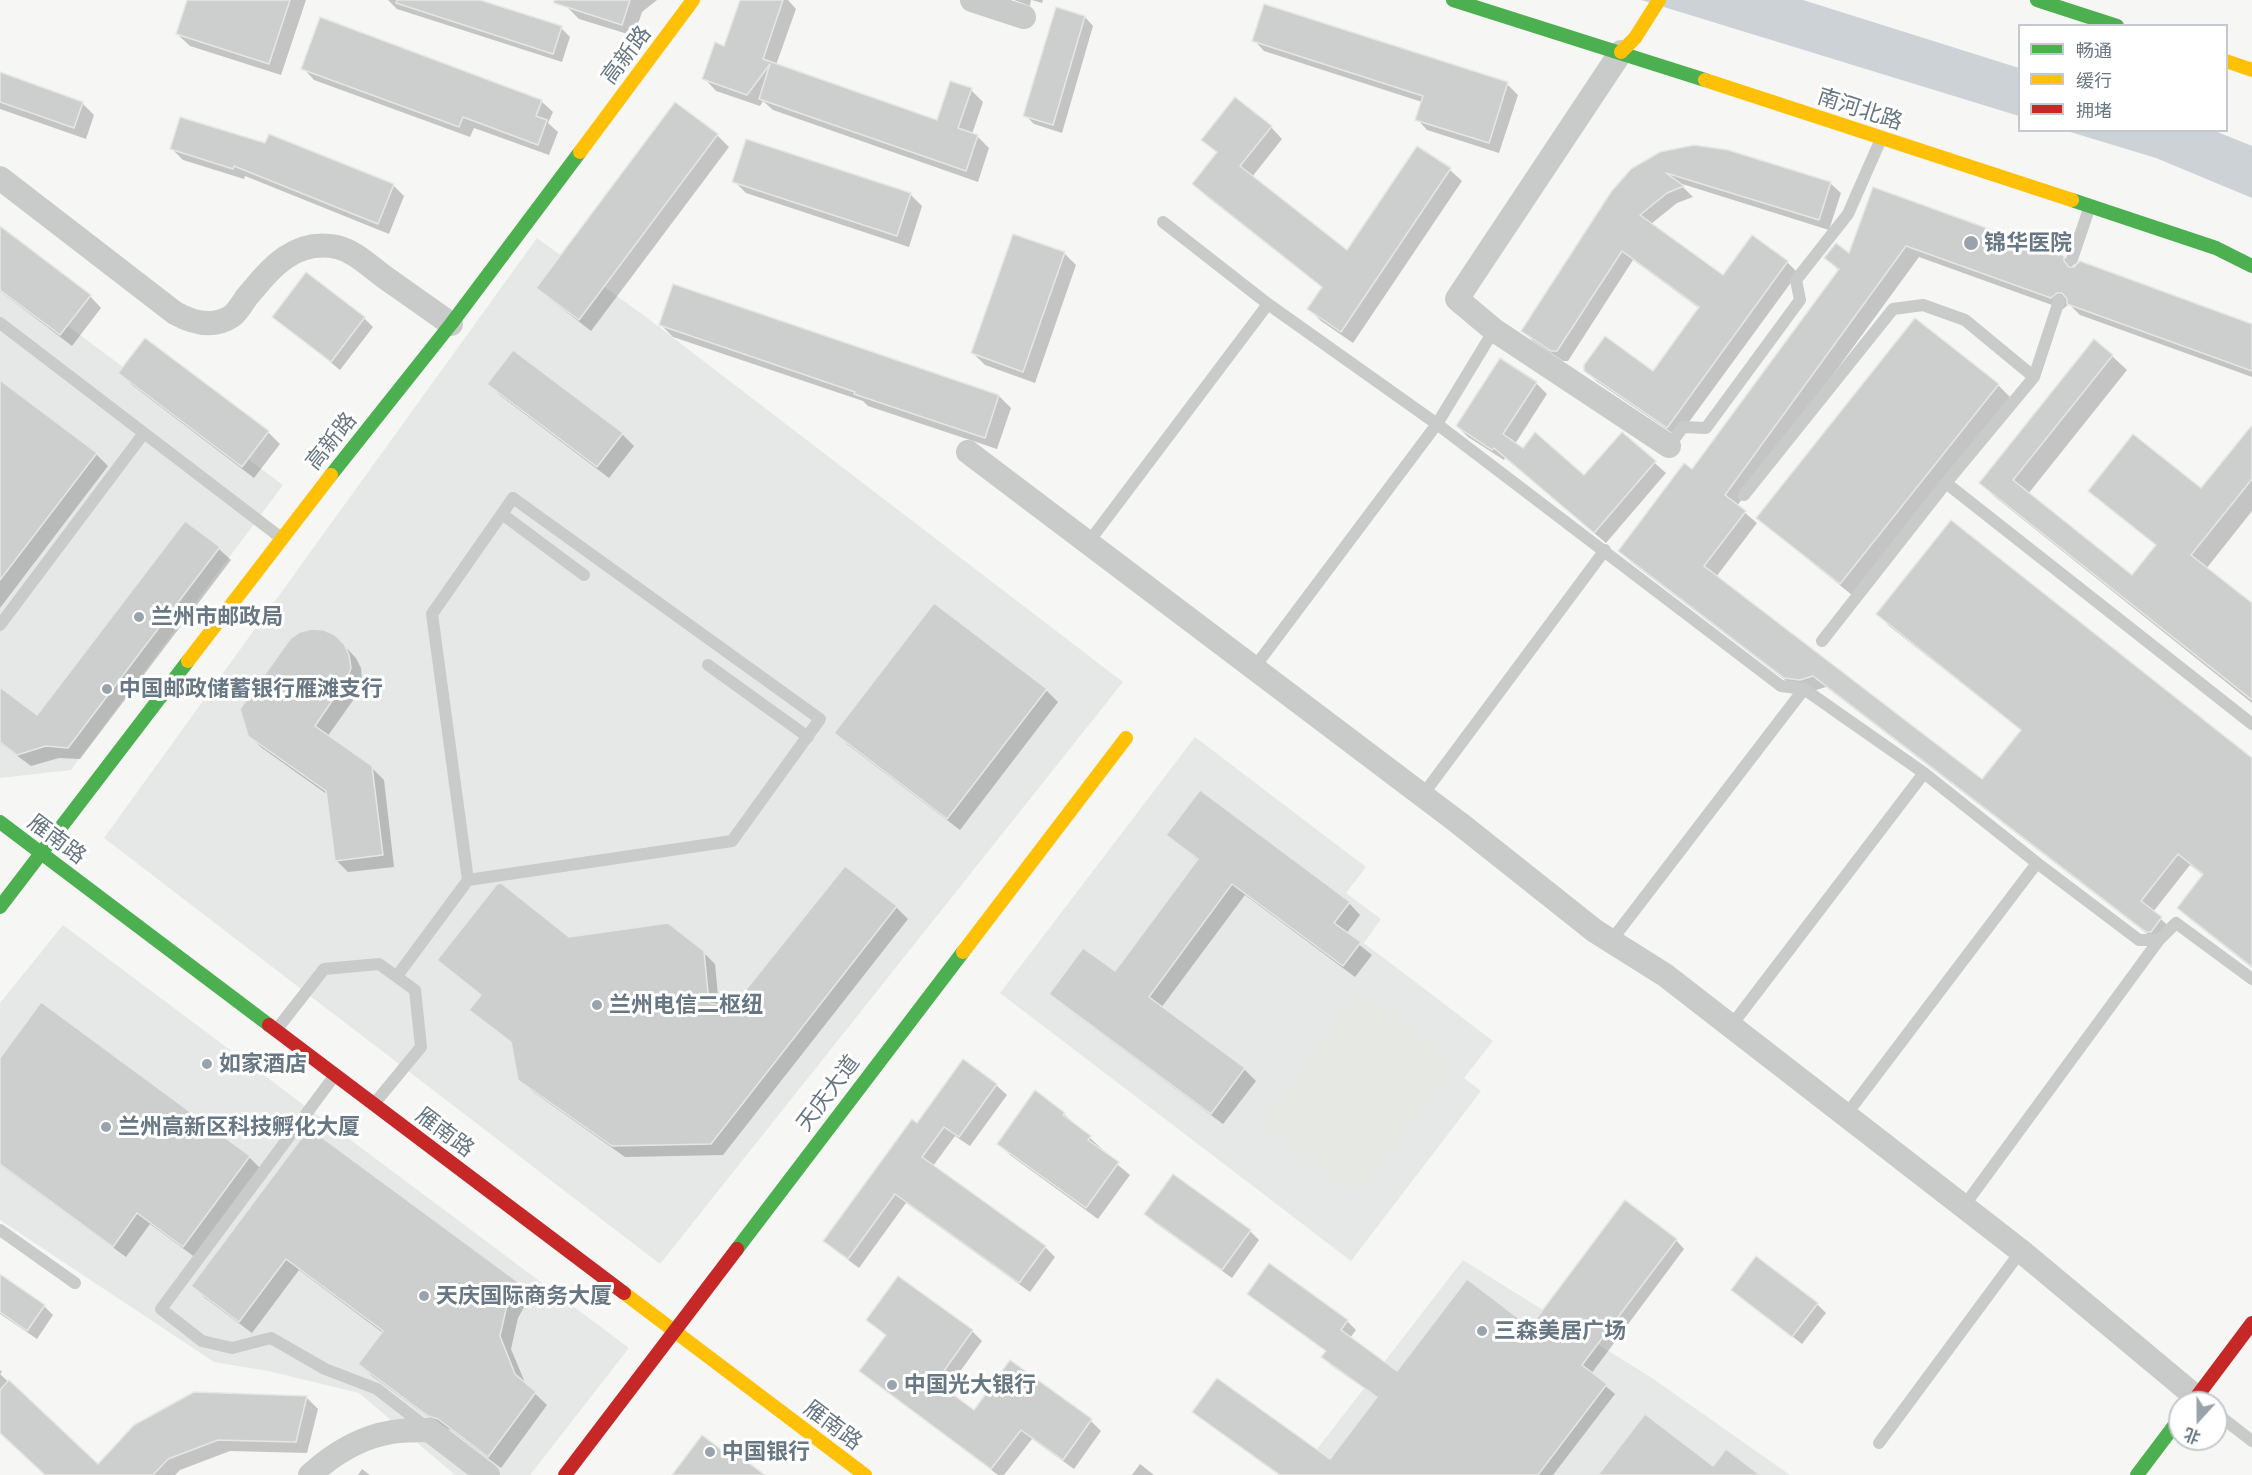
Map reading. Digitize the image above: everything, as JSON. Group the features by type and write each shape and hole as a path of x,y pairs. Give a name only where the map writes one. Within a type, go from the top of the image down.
{"street":[{"name":"高新路","path":"0,907 281,538 451,324 693,0"},
{"path":"972,0 1024,17"},
{"name":"南河北路","path":"1453,0 1621,52 2216,248 2252,266"},
{"path":"1659,0 1642,27 1621,52 1456,299 1494,330 1669,446"},
{"path":"2037,0 2111,24"},
{"path":"2228,61 2252,70"},
{"path":"0,178 175,313 189,320 203,324 218,322 232,316 272,267 291,253 313,246 336,247 358,255 451,324"},
{"path":"968,452 1611,940 1665,975 2021,1251 2185,1391"},
{"name":"天庆大道","path":"565,1475 1126,738"},
{"name":"雁南路","path":"0,822 865,1475"},
{"path":"2204,1391 2252,1323"},
{"path":"310,1475 324,1462 356,1443 392,1432 429,1430 488,1475"},
{"path":"2137,1475 2168,1434"}],"lane":[{"path":"1669,446 1683,427 1706,428 1800,300 1796,280 1848,214 1882,138"},
{"path":"2072,259 2089,206"},
{"path":"1163,222 1268,304 1437,424 1605,550 1781,686 1804,689 1924,773 2037,864 2139,940 2159,940"},
{"path":"1822,641 1946,483 2034,377 2059,301"},
{"path":"1088,543 1268,304"},
{"path":"1744,495 1893,309 1923,305 1965,320 2034,377"},
{"path":"0,323 281,538"},
{"path":"1254,668 1437,424 1494,330"},
{"path":"0,625 144,433"},
{"path":"1946,483 2252,724"},
{"path":"397,976 468,880 432,614 513,498 820,719 732,841 468,880"},
{"path":"502,514 584,575"},
{"path":"1422,796 1605,550"},
{"path":"708,665 808,736"},
{"path":"1611,940 1804,689"},
{"path":"1731,1026 1924,773"},
{"path":"1846,1115 2037,864"},
{"path":"1964,1206 2159,940 2176,923 2252,979"},
{"path":"276,1030 324,969 379,964 397,976 415,990 421,1047 374,1104"},
{"path":"335,1075 161,1309 202,1341 232,1348 271,1338 325,1369 377,1389 429,1430"},
{"path":"0,1230 75,1283"},
{"path":"1879,1443 2021,1251"},
{"path":"2228,1422 2252,1441"}],"shaded area":[{"path":"1641,0 1803,0 2018,68 2018,116"},
{"path":"2070,132 2217,132 2252,146 2252,198 2156,158"},
{"path":"537,238 646,317 1123,682 660,1264 104,838"},
{"path":"0,276 283,485 71,770 0,778"},
{"path":"1195,737 1366,867 1346,893 1381,919 1364,943 1493,1041 1464,1078 1481,1091 1351,1261 1000,993"},
{"path":"63,925 629,1348 530,1475 455,1475 359,1393 268,1371 214,1362 0,1220 0,1003"},
{"path":"1360,993 1454,1063 1357,1192 1264,1123"},
{"path":"1463,1260 1652,1378 1790,1475 1297,1475"}],"building":[{"path":"187,0 290,0 269,64 176,34"},
{"path":"397,0 480,0 562,26 553,54 396,3"},
{"path":"554,0 630,0 622,25 554,3"},
{"path":"740,0 783,0 763,59 937,120 950,81 972,88 958,128 978,135 966,171 759,99 770,64 747,95 702,79 715,42 724,46"},
{"path":"1264,4 1508,82 1489,143 1415,120 1423,96 1252,41"},
{"path":"1056,7 1085,16 1053,125 1023,116"},
{"path":"320,17 542,100 536,116 547,120 538,145 463,117 459,127 301,69"},
{"path":"0,72 83,102 74,128 0,102"},
{"path":"1235,97 1272,126 1240,166 1347,250 1417,146 1451,168 1341,332 1307,309 1322,287 1192,184 1217,152 1201,140"},
{"path":"675,102 718,134 579,320 536,288"},
{"path":"180,117 265,143 269,134 394,184 378,224 234,166 233,169 170,149"},
{"path":"746,139 911,193 897,236 732,182"},
{"path":"1694,145 1728,150 1831,182 1819,220 1666,173 1684,186 1667,193 1640,215 1723,275 1752,235 1788,261 1667,428 1584,371 1584,365 1605,336 1653,371 1699,307 1622,251 1557,351 1551,351 1521,331 1611,192 1631,169 1660,152"},
{"path":"1873,187 2064,256 2064,261 2069,267 2074,267 2080,261 2252,324 2252,371 2067,304 2067,299 2062,293 2057,293 2051,298 1906,246 1725,495 1746,511 1704,566 1982,779 2021,730 1876,614 1951,520 2252,758 2252,967 2177,908 2203,874 2178,854 2141,901 2162,917 2151,932 2146,932 1813,676 1800,680 1784,678 1618,551 1684,463 1692,469 1839,269 1824,258 1836,243 1849,253"},
{"path":"0,226 91,295 60,335 0,290"},
{"path":"1013,234 1065,252 1023,372 971,353"},
{"path":"306,272 365,317 331,362 272,317"},
{"path":"673,284 999,395 985,438 659,325"},
{"path":"1915,318 1999,384 1840,584 1756,518"},
{"path":"145,338 269,431 242,467 118,373"},
{"path":"2094,339 2113,355 2013,480 2132,575 2156,545 2088,491 2133,434 2201,488 2252,425 2252,479 2191,555 2252,603 2252,700 1979,483"},
{"path":"513,350 623,433 597,467 487,384"},
{"path":"1500,358 1537,382 1503,434 1523,448 1535,432 1584,475 1622,432 1656,461 1594,533 1494,448 1492,450 1456,426"},
{"path":"0,380 97,453 0,580"},
{"name":"兰州市邮政局","path":"185,521 220,547 68,748 46,746 17,755 0,742 0,687 37,715"},
{"path":"934,603 1047,689 947,819 834,733"},
{"path":"312,629 324,630 335,635 344,644 349,655 351,668 347,679 315,726 372,766 383,855 335,861 326,791 248,736 240,709 290,639 300,632"},
{"path":"1200,790 1350,902 1334,923 1361,942 1343,966 1232,884 1149,997 1245,1068 1211,1114 1049,994 1083,948 1115,971 1198,859 1166,835"},
{"name":"兰州电信二枢纽","path":"845,866 897,906 711,1144 612,1146 518,1080 511,1042 469,1010 481,995 437,960 497,884 501,883 569,937 668,923 704,951 709,1003 732,1007"},
{"name":"兰州高新区科技孵化大厦","path":"41,1002 250,1156 183,1247 137,1213 113,1247 0,1164 0,1058"},
{"path":"963,1059 997,1084 959,1137 944,1127 922,1157 1046,1246 1019,1283 895,1194 848,1259 823,1241 912,1119 917,1123"},
{"path":"1035,1090 1091,1136 1088,1140 1119,1162 1086,1208 997,1144"},
{"name":"天庆国际商务大厦","path":"309,1128 518,1282 507,1305 500,1336 515,1374 536,1392 488,1457 438,1419 428,1416 358,1364 383,1331 286,1259 239,1322 191,1286"},
{"path":"1173,1174 1251,1230 1222,1270 1144,1214"},
{"path":"1625,1200 1677,1239 1582,1365 1607,1384 1538,1475 1280,1475 1192,1412 1217,1378 1330,1459 1377,1397 1321,1357 1326,1351 1247,1294 1269,1263 1348,1320 1341,1330 1397,1371 1467,1279 1530,1327"},
{"path":"1756,1256 1818,1303 1792,1337 1731,1290"},
{"path":"0,1274 45,1305 27,1331 0,1312"},
{"path":"898,1276 973,1330 936,1382 974,1410 1010,1360 1092,1419 1063,1460 1021,1430 991,1469 859,1371 886,1335 866,1320"},
{"path":"9,1380 98,1464 134,1425 194,1392 307,1396 296,1442 218,1440 168,1459 153,1475 45,1475 0,1433 0,1390"},
{"path":"1645,1414 1713,1466 1726,1449 1760,1475 1598,1475"},
{"path":"702,1435 723,1451 726,1446 765,1475 672,1475"}],"traffic: fast":[{"path":"1453,0 1705,80"},
{"path":"2037,0 2111,24"},
{"path":"331,475 451,324 580,152"},
{"path":"2072,200 2216,248 2252,266"},
{"path":"0,907 188,661"},
{"path":"0,822 269,1025"},
{"path":"737,1249 963,952"},
{"path":"2137,1475 2168,1434"}],"traffic: slow":[{"path":"580,152 693,0"},
{"path":"1621,52 1635,38 1659,0"},
{"path":"2228,62 2252,70"},
{"path":"1705,80 2072,200"},
{"path":"188,661 331,475"},
{"path":"963,952 1126,738"},
{"path":"624,1293 865,1475"}],"traffic: jam":[{"path":"269,1025 624,1293"},
{"path":"565,1475 737,1249"},
{"path":"2201,1391 2252,1323"}],"place":[{"name":"锦华医院","path":"1971,243"},
{"name":"兰州市邮政局","path":"139,617"},
{"name":"中国邮政储蓄银行雁滩支行","path":"107,689"},
{"name":"兰州电信二枢纽","path":"597,1005"},
{"name":"如家酒店","path":"207,1064"},
{"name":"兰州高新区科技孵化大厦","path":"106,1127"},
{"name":"天庆国际商务大厦","path":"424,1296"},
{"name":"三森美居广场","path":"1482,1331"},
{"name":"中国光大银行","path":"892,1385"},
{"name":"中国银行","path":"710,1452"}]}
